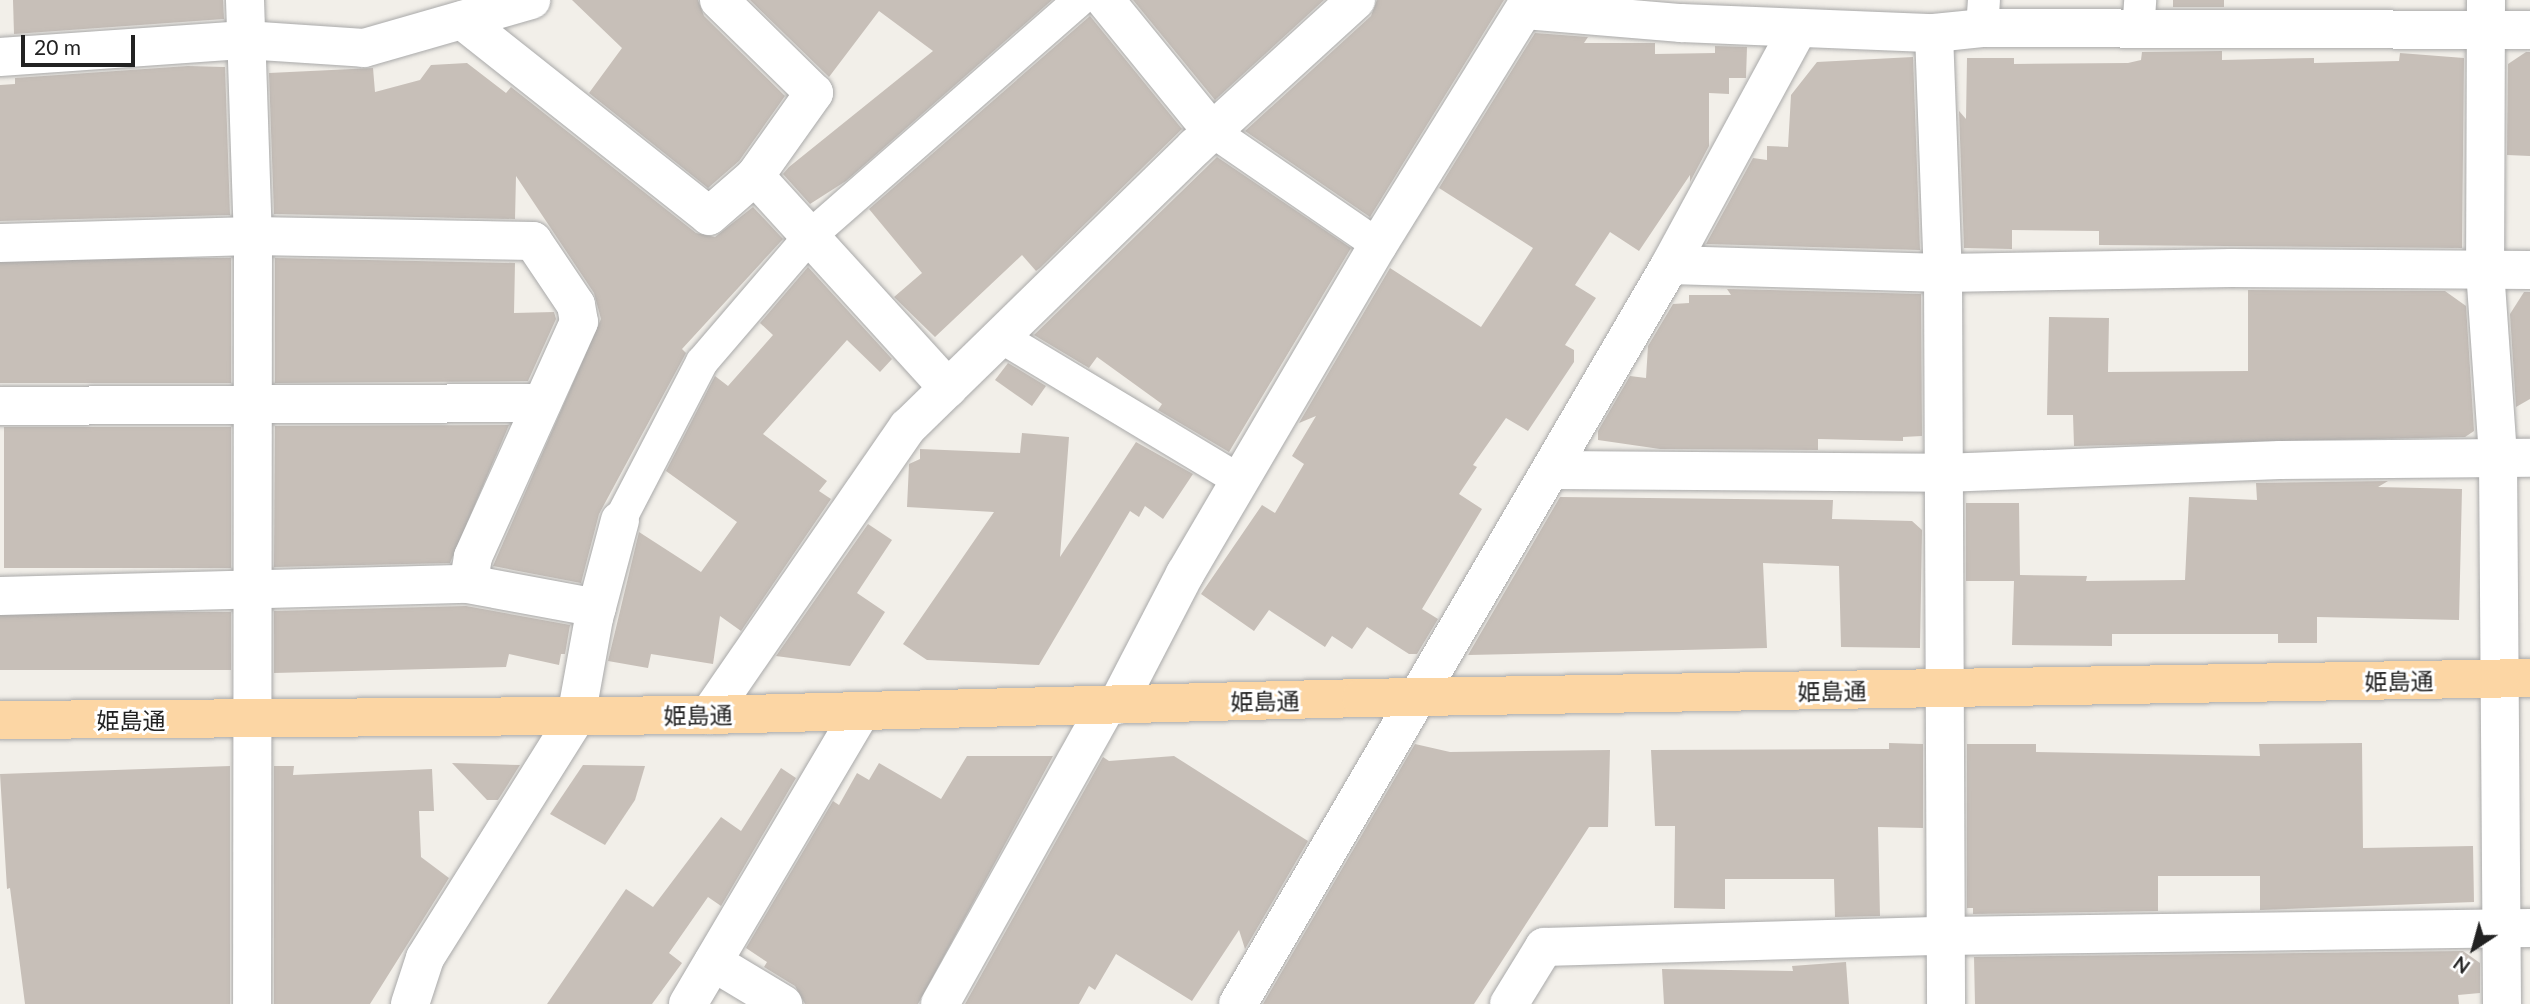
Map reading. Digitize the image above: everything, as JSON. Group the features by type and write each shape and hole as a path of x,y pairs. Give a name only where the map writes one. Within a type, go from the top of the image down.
{"main road":[{"name":"姫島通","path":"0,720 709,715 1415,698 2515,679"}],"street":[{"path":"245,0 253,236 252,1004"},
{"path":"0,57 245,40 364,48 531,0"},
{"path":"462,20 709,216 755,176 814,93 719,0"},
{"path":"410,1004 425,958 576,717 597,608 620,520 702,362 809,237 1080,0"},
{"path":"1105,0 1212,131 1378,245"},
{"path":"709,715 908,427 1212,131 1356,0"},
{"path":"940,1004 1185,574 1378,245 1528,5 1822,19 1934,33 1983,14 2486,15 2530,30"},
{"path":"2486,15 2485,270 2514,458 2515,928 2502,1004"},
{"path":"1238,1004 1670,265 1822,19"},
{"path":"1934,33 1943,274 1943,936 1946,1004"},
{"path":"755,176 948,388"},
{"path":"0,243 253,236 533,241 576,305 579,322 473,557 468,584"},
{"path":"1670,265 1943,274 2231,268 2530,270"},
{"path":"1001,337 1241,481"},
{"path":"0,406 252,402 542,403"},
{"path":"1552,470 1943,473 2280,460 2514,458"},
{"path":"0,596 468,584 597,608"},
{"path":"688,1004 861,712"},
{"path":"1521,1000 1544,947 1943,936 2515,928"},
{"path":"713,962 783,1004"}],"building":[{"path":"13,0 223,0 224,19 14,34"},
{"path":"572,0 698,0 704,16 785,96 739,161 708,188 589,93 622,48"},
{"path":"750,0 1052,0 846,181 810,204 783,174 933,51 879,11 829,77"},
{"path":"1133,0 1324,0 1215,100"},
{"path":"1377,0 1504,0 1370,217 1245,131 1371,16"},
{"path":"2173,0 2224,0 2224,7 2173,7"},
{"path":"1090,16 1182,129 1040,268 1036,271 1022,255 935,337 894,297 922,273 869,209"},
{"path":"1535,33 1588,37 1584,43 1655,43 1655,54 1715,53 1715,46 1747,47 1746,78 1729,78 1729,94 1709,93 1709,146 1690,182 1690,175 1639,251 1610,232 1575,285 1596,298 1565,345 1574,350 1574,362 1528,431 1506,418 1473,465 1477,467 1459,494 1482,509 1422,609 1438,619 1417,654 1409,654 1367,627 1352,649 1332,636 1325,647 1269,610 1254,631 1201,594 1262,505 1275,513 1304,464 1292,456 1316,416 1299,423 1390,268 1481,327 1533,248 1439,188"},
{"path":"2222,51 2222,60 2314,58 2314,63 2399,61 2400,53 2464,58 2462,248 2099,245 2099,231 2012,230 2012,249 1964,248 1959,111 1966,119 1967,58 2014,58 2014,64 2128,63 2141,60 2142,52"},
{"path":"2530,52 2530,156 2507,155 2508,64"},
{"path":"1913,57 1920,250 1706,244 1753,158 1767,160 1767,146 1788,147 1791,95 1817,62"},
{"path":"467,63 506,93 511,87 696,233 715,237 753,207 783,239 682,349 686,353 599,514 581,583 493,566 601,319 594,293 516,176 515,219 274,214 269,73 373,68 375,92 420,80 431,65"},
{"path":"188,66 225,67 230,215 0,221 0,85 15,84 15,78"},
{"path":"1217,157 1351,248 1229,452 1158,410 1162,404 1097,357 1089,368 1034,335"},
{"path":"0,258 231,258 231,383 0,383"},
{"path":"275,258 515,263 514,313 554,312 556,319 528,381 275,383"},
{"path":"808,267 892,359 880,372 847,340 763,434 827,481 819,491 831,499 741,631 720,616 713,664 651,654 648,668 608,661 639,532 701,572 737,522 666,471 715,376 728,386 773,335 760,323"},
{"path":"1727,289 1921,294 1922,436 1903,437 1903,441 1818,439 1818,450 1660,449 1598,440 1598,431 1630,376 1646,378 1648,346 1673,304 1689,303 1689,295 1731,295"},
{"path":"2248,290 2445,291 2466,306 2474,431 2465,437 2074,446 2073,415 2047,415 2049,317 2109,318 2108,372 2248,371"},
{"path":"2524,292 2530,292 2530,399 2516,407 2510,314"},
{"path":"1008,363 1046,386 1032,406 995,380"},
{"path":"509,425 450,563 274,567 275,426"},
{"path":"4,427 231,427 231,568 4,568"},
{"path":"1022,433 1069,437 1060,557 1136,442 1193,474 1163,519 1145,506 1139,517 1130,511 1039,665 927,660 903,644 994,512 907,507 909,464 920,459 920,449 1020,453"},
{"path":"2388,481 2378,487 2462,489 2459,620 2317,617 2317,643 2278,643 2278,634 2112,634 2112,646 2012,645 2014,581 1966,581 1966,503 2019,503 2020,575 2087,576 2086,581 2185,580 2189,497 2257,500 2256,483"},
{"path":"1560,497 1833,500 1832,519 1912,521 1922,530 1920,648 1841,647 1839,566 1763,563 1767,648 1468,655"},
{"path":"868,524 892,540 857,593 885,612 850,666 776,656"},
{"path":"466,606 570,625 565,654 561,654 559,665 509,654 506,667 274,673 274,611"},
{"path":"0,612 231,612 231,670 0,670"},
{"path":"1889,743 1923,744 1923,828 1878,827 1880,916 1835,917 1834,879 1725,879 1725,909 1674,908 1675,826 1655,826 1651,750 1889,749"},
{"path":"2362,743 2363,848 2473,846 2474,902 2260,910 2260,876 2158,876 2158,911 1973,914 1973,908 1967,908 1967,744 2036,744 2036,752 2260,756 2259,744"},
{"path":"1415,744 1450,752 1610,750 1608,827 1589,827 1474,1004 1263,1004"},
{"path":"967,756 1053,756 918,1004 805,1004 795,986 764,967 767,962 746,948 833,801 839,805 857,773 869,780 879,763 941,799"},
{"path":"1174,756 1308,841 1245,949 1239,930 1192,1001 1116,954 1095,990 1089,986 1079,1004 965,1004 1103,757 1109,761"},
{"path":"452,763 520,765 498,800 487,800"},
{"path":"583,765 645,766 635,800 605,845 550,814"},
{"path":"230,766 230,1004 25,1004 10,888 7,889 0,774"},
{"path":"274,766 294,766 293,775 432,769 434,811 419,811 421,857 449,878 370,1004 274,1004"},
{"path":"781,768 796,778 721,906 708,897 669,953 682,963 652,1004 547,1004 626,889 653,907 721,817 741,831"},
{"path":"2463,951 2480,963 2480,993 2458,995 2459,1004 1975,1004 1974,957"},
{"path":"1846,962 1849,1004 1664,1004 1662,969 1793,971 1792,966"}]}
